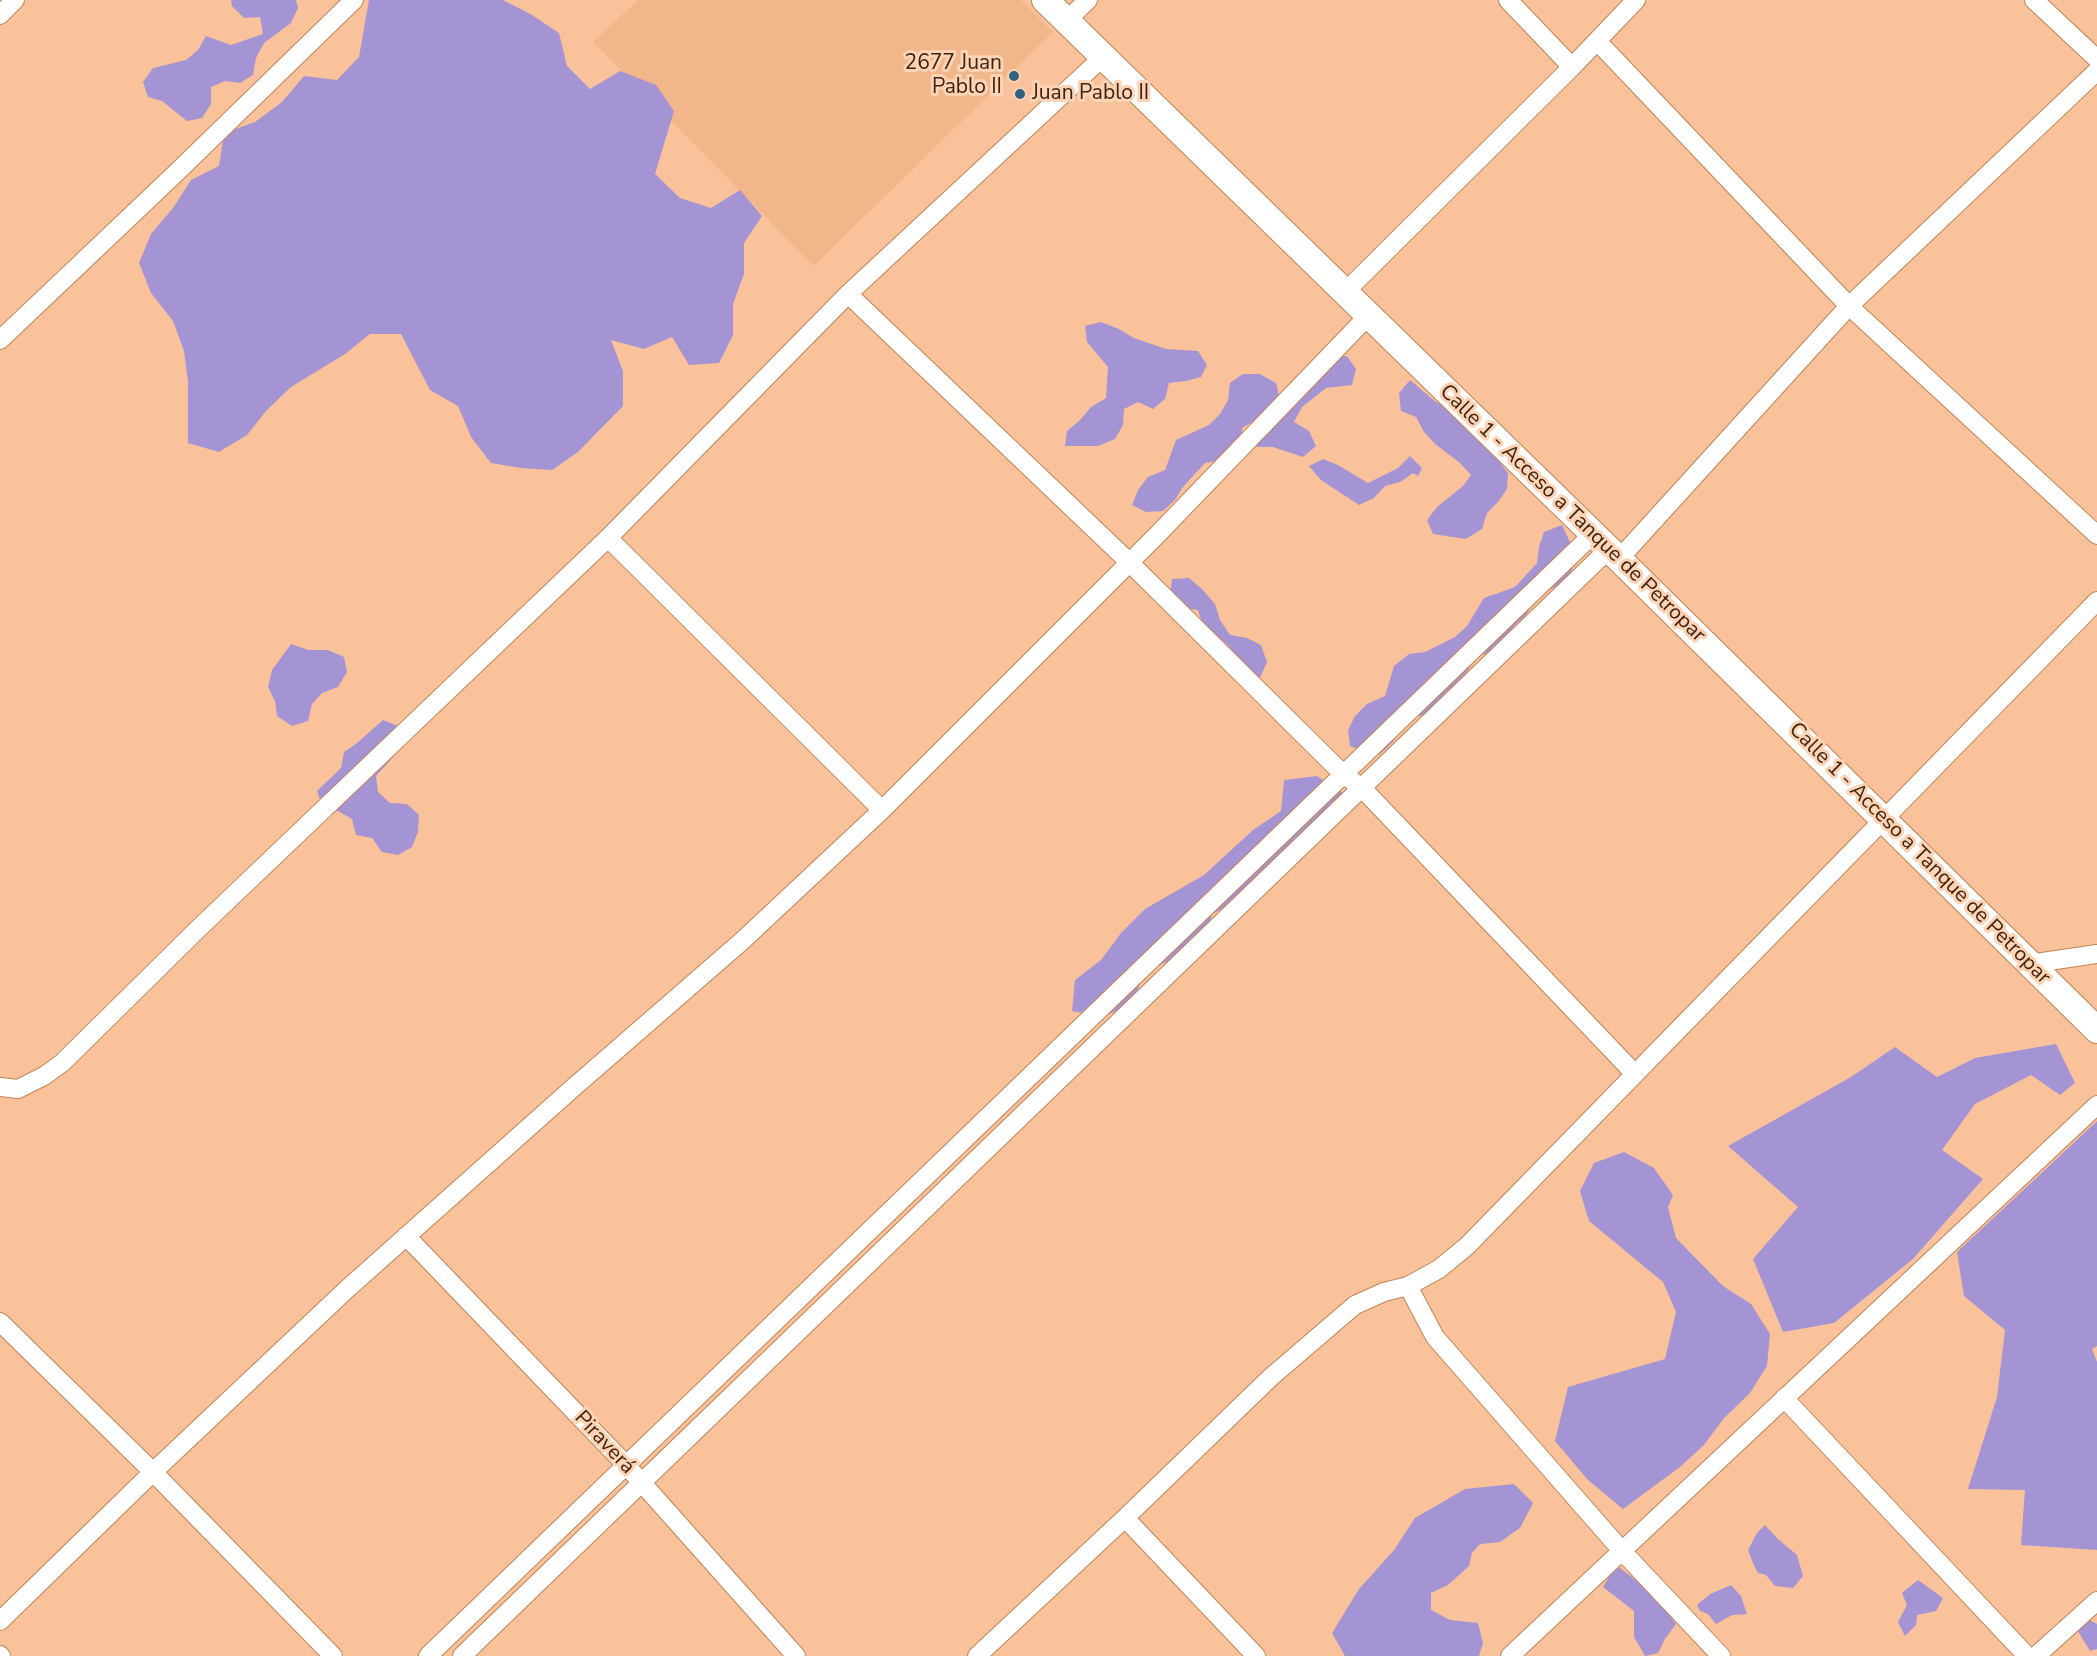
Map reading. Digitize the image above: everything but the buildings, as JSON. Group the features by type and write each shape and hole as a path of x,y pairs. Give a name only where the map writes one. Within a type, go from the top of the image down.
{"street":[{"path":"0,15 15,0"},
{"path":"0,340 354,0"},
{"name":"Calle 1 - Acceso a Tanque de Petropar","path":"1045,0 1607,547 2097,1030"},
{"path":"1066,21 1088,0"},
{"path":"1508,0 1572,67"},
{"path":"1345,292 1598,42 1636,0"},
{"path":"2034,0 2097,59"},
{"path":"1598,42 1849,306 2097,535"},
{"path":"0,1088 18,1089 44,1076 62,1063 199,928 608,538 848,294 1103,57"},
{"path":"462,1656 1362,788 1849,306 2097,71"},
{"path":"848,294 1129,562 1343,774 1362,788 1635,1074"},
{"path":"0,1621 153,1472 406,1236 716,965 882,810 1157,535 1369,315"},
{"path":"608,538 882,810"},
{"path":"428,1656 1343,774 1607,547"},
{"path":"977,1656 1271,1377 1355,1305 1384,1292 1408,1286 1439,1269 1467,1246 2097,601"},
{"path":"2029,964 2097,954"},
{"path":"1510,1656 2097,1105"},
{"path":"944,1159 959,1176"},
{"name":"Piraverá","path":"406,1236 626,1465 796,1656"},
{"path":"1408,1286 1435,1337 1622,1551 1721,1656"},
{"path":"0,1322 153,1472 333,1656"},
{"path":"1784,1398 2027,1656"},
{"path":"1125,1518 1256,1656"},
{"path":"2036,1656 2096,1605"}],"shaded area":[{"path":"231,0 296,0 298,8 291,23 264,43 256,58 253,75 240,83 225,81 211,87 211,104 202,118 187,121 162,101 148,97 143,82 153,68 186,60 198,50 206,36 231,45 263,34 260,17 244,18 232,6"},
{"path":"369,0 503,0 532,15 559,33 567,66 590,89 620,71 656,85 674,111 655,174 680,198 711,208 740,190 762,216 744,243 744,274 733,304 733,335 719,363 689,365 672,337 644,349 611,340 623,371 623,406 578,452 552,470 491,463 471,437 458,406 430,390 401,334 370,334 345,354 291,387 266,411 247,435 219,452 188,443 188,382 184,351 173,321 151,293 139,263 151,234 173,208 191,180 219,166 224,133 255,122 282,102 304,76 337,80 359,57"},
{"path":"638,0 1021,0 1053,32 814,266 593,42"},
{"path":"1101,322 1134,338 1166,349 1198,351 1207,365 1201,377 1169,383 1165,399 1153,409 1138,402 1124,409 1123,425 1115,439 1098,446 1065,446 1067,431 1091,407 1106,398 1108,367 1087,342 1085,326"},
{"path":"1347,356 1356,369 1352,385 1326,388 1302,407 1294,422 1309,431 1316,446 1303,457 1273,447 1257,447 1251,431 1258,419 1242,428 1242,445 1235,458 1205,463 1163,511 1146,512 1132,505 1138,490 1148,477 1165,470 1176,440 1209,425 1220,414 1228,400 1230,383 1243,374 1260,374 1276,383 1279,396 1331,357"},
{"path":"1410,380 1436,402 1451,411 1508,473 1507,489 1487,513 1482,529 1466,539 1433,534 1427,520 1437,507 1463,486 1471,475 1460,463 1435,444 1424,432 1416,417 1401,411 1399,393"},
{"path":"1410,456 1422,468 1418,476 1413,473 1400,482 1385,486 1374,498 1359,505 1321,480 1309,466 1323,459 1368,483 1398,468"},
{"path":"1562,525 1575,553 1572,570 1563,583 1535,601 1526,615 1514,626 1506,641 1494,652 1479,655 1460,681 1446,692 1442,708 1428,715 1411,717 1393,742 1380,754 1365,752 1350,746 1348,730 1355,716 1367,704 1385,696 1394,666 1409,654 1425,652 1455,637 1467,626 1484,598 1515,587 1537,563 1544,532"},
{"path":"1189,578 1215,604 1220,620 1230,635 1247,638 1261,645 1267,662 1260,678 1247,671 1228,645 1203,625 1198,610 1182,608 1170,595 1172,579"},
{"path":"291,644 308,650 328,650 344,657 347,672 338,687 322,693 312,704 308,721 292,726 277,716 275,701 268,687 272,670"},
{"path":"383,720 398,726 401,743 394,756 376,776 378,792 390,803 407,804 419,815 418,832 412,847 398,855 382,852 372,838 356,835 352,819 338,811 323,808 317,791 341,768 344,752"},
{"path":"1317,776 1345,794 1240,900 1212,914 1204,945 1144,972 1133,1003 1103,1017 1072,1011 1075,980 1101,960 1121,933 1145,909 1204,875 1253,830 1281,811 1284,780"},
{"path":"2056,1044 2075,1083 2060,1095 2031,1075 1975,1104 1942,1150 1983,1179 1913,1259 1834,1323 1783,1332 1753,1259 1798,1207 1728,1146 1851,1077 1895,1047 1937,1077 1975,1058"},
{"path":"2097,1121 2097,1346 2092,1349 2097,1362 2097,1550 2021,1545 2025,1490 1968,1489 1997,1397 2005,1330 1964,1296 1957,1252"},
{"path":"1624,1152 1654,1168 1673,1195 1668,1207 1676,1238 1723,1286 1751,1304 1770,1334 1767,1366 1750,1393 1724,1418 1704,1445 1680,1467 1623,1509 1588,1480 1555,1441 1568,1387 1665,1359 1676,1312 1663,1282 1589,1221 1580,1191 1594,1163"},
{"path":"1514,1484 1533,1503 1520,1528 1500,1542 1480,1544 1472,1553 1469,1566 1448,1585 1431,1593 1431,1610 1450,1620 1478,1623 1483,1643 1479,1656 1345,1656 1332,1633 1359,1589 1394,1550 1415,1518 1465,1489"},
{"path":"1765,1525 1797,1555 1803,1576 1793,1588 1775,1586 1766,1575 1758,1573 1753,1563 1748,1550 1757,1533"},
{"path":"1616,1565 1654,1594 1676,1624 1658,1653 1645,1656 1634,1637 1634,1611 1603,1587"},
{"path":"1918,1580 1943,1598 1936,1611 1917,1615 1916,1625 1905,1636 1898,1622 1907,1605 1902,1593"},
{"path":"1731,1585 1741,1596 1747,1614 1732,1615 1716,1624 1708,1614 1700,1611 1697,1605 1710,1594"},
{"path":"2086,1618 2097,1624 2097,1649 2090,1651 2076,1628"}],"place":[{"name":"2677 Juan Pablo II","path":"1014,76"},
{"name":"Juan Pablo II","path":"1020,94"}]}
